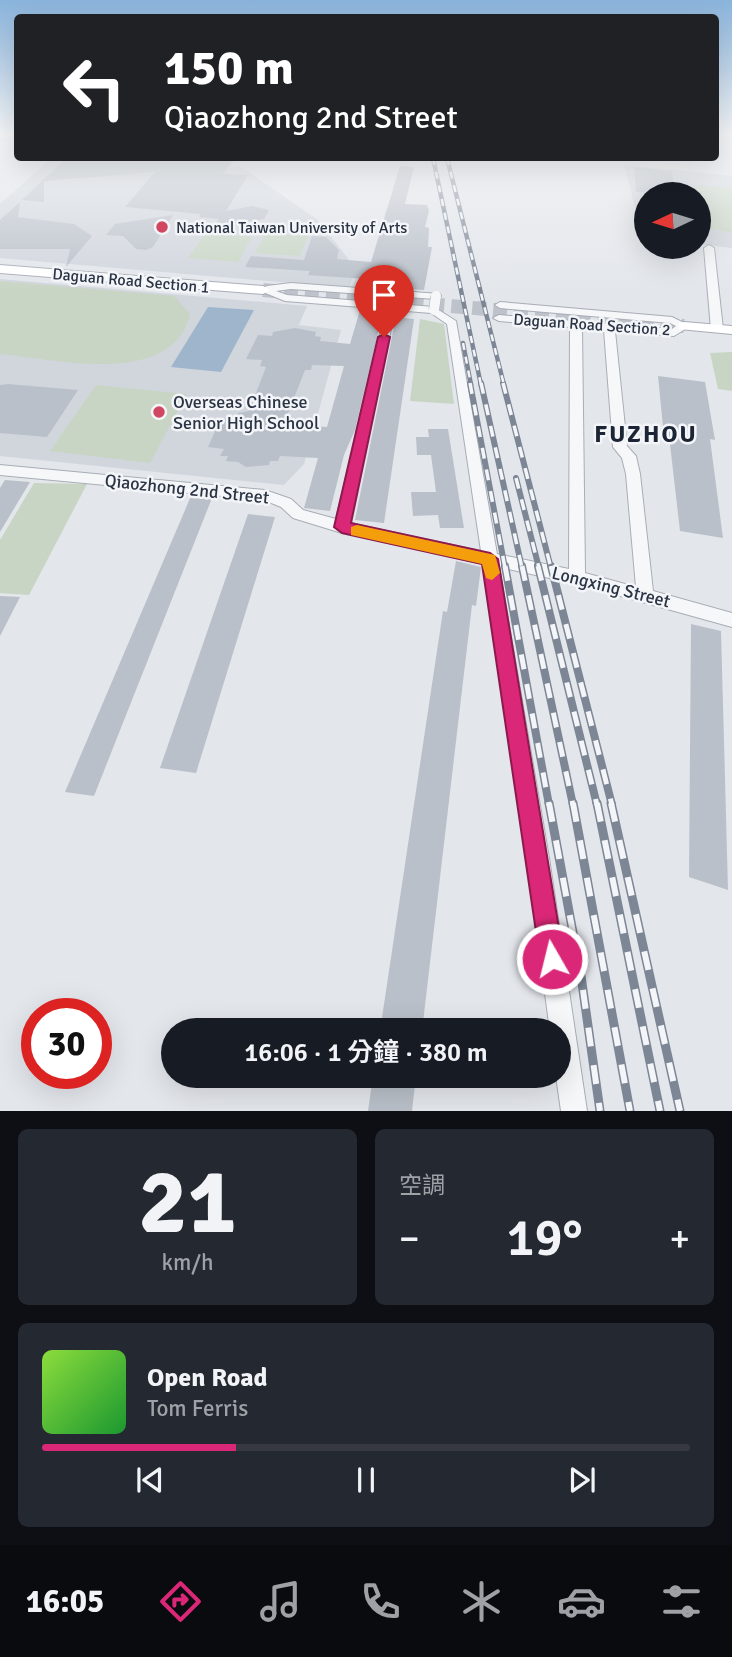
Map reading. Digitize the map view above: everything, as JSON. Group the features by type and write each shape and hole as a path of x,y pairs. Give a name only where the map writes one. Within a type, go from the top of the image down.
{"main road":[{"name":"Daguan Road Section 1","path":"0,269 262,290"},
{"name":"Daguan Road Section 2","path":"684,326 725,330"}],"street":[{"path":"711,258 725,330"},
{"name":"Daguan Road Section 1","path":"291,286 436,296 434,310 285,298 262,290 291,286"},
{"path":"361,304 390,312 417,313 434,310 452,323 574,1111"},
{"name":"Daguan Road Section 2","path":"500,311 664,319 684,326 674,333 576,324 500,311"},
{"path":"342,527 390,312"},
{"path":"576,324 577,577"},
{"path":"610,327 620,447 629,456 633,474 646,595"},
{"name":"Qiaozhong 2nd Street","path":"0,470 265,495 286,503 298,514 342,527 490,559"},
{"name":"Longxing Street","path":"490,559 577,577 732,620"}],"shaded area":[{"name":"National Taiwan University of Arts","path":"21,186 269,186 318,220 355,271 349,288 0,258 0,204"},
{"path":"629,186 634,186 634,203"},
{"path":"711,186 732,186 732,248 711,246"},
{"name":"Overseas Chinese Senior High School","path":"0,279 307,306 299,325 341,330 304,464 284,485 0,456"}],"green space":[{"path":"711,186 732,188 732,233 711,229"},
{"path":"266,233 308,236 300,256 255,253"},
{"path":"205,234 252,237 238,262 188,258"},
{"path":"0,281 174,296 190,314 179,337 161,353 137,361 79,363 0,354"},
{"path":"420,319 444,324 454,404 410,401"},
{"path":"732,352 732,391 718,389 710,353"},
{"path":"96,385 187,394 150,463 50,451"},
{"path":"34,483 87,484 29,595 0,593 0,540"}],"water":[{"path":"208,307 254,310 221,372 171,367"}],"building":[{"path":"37,186 44,186 44,202 22,200"},
{"path":"143,186 241,186 226,211 252,206 269,210 264,219 229,226 216,224 219,219 199,217 201,214 125,207"},
{"path":"394,186 409,186 405,204 427,205 429,211 425,227 429,228 428,247 432,247 424,290 364,286 366,279 308,275 310,271 245,267 251,256 304,260 312,236 326,237 339,250 337,259 371,262"},
{"path":"20,202 18,217 74,224 92,236 66,267 70,249 0,249 0,220"},
{"path":"173,215 153,247 146,250 136,249 123,236 106,235 115,224"},
{"path":"360,310 381,311 355,430 344,455 330,511 304,508 318,458 280,456 278,461 270,461 269,465 246,467 238,462 226,461 228,456 220,456 224,449 208,447 221,418 235,419 238,413 249,411 266,367 260,366 262,360 246,359 258,335 272,336 273,332 295,328 316,332 315,336 321,337 320,341 350,344","holes":["312,365 344,366 327,427 291,424 293,417 287,416 305,370 311,370"]},
{"path":"396,317 414,319 384,523 355,520"},
{"path":"658,376 705,382 715,440 710,439 723,538 680,531 668,427 663,427"},
{"path":"0,385 78,390 47,437 0,433"},
{"path":"428,429 448,429 464,528 440,528 438,515 413,516 411,492 436,492 431,455 417,455 416,437 429,437"},
{"path":"5,480 30,482 0,532 0,488"},
{"path":"191,496 212,498 94,796 65,792"},
{"path":"248,514 275,517 196,773 160,768"},
{"path":"456,561 481,567 476,606 472,605 424,1018 382,1018 443,611 447,612"},
{"path":"0,596 20,597 0,636"},
{"path":"691,624 721,631 728,890 689,877"},
{"path":"371,1088 415,1088 412,1111 368,1111"}],"tunnel":[{"path":"263,290 684,326"}],"railway":[{"path":"439,186 481,385"},
{"path":"454,186 504,385"},
{"path":"463,343 471,385"},
{"path":"470,383 505,568"},
{"path":"481,383 522,568"},
{"path":"503,383 551,568"},
{"path":"516,478 539,568"},
{"path":"505,566 549,805"},
{"path":"522,566 573,805"},
{"path":"538,566 597,805"},
{"path":"551,566 612,805"},
{"path":"549,803 581,976 600,1111"},
{"path":"573,803 630,1111"},
{"path":"597,803 660,1111"},
{"path":"611,803 680,1111"}],"slow traffic":[{"path":"357,531 490,559 492,573"}],"place":[{"name":"National Taiwan University of Arts","path":"162,227"},
{"name":"Overseas Chinese Senior High School","path":"159,412"}],"district":[{"name":"FUZHOU","path":"646,434"}],"route":[{"path":"384,337 342,527 490,559 552,959"}]}
